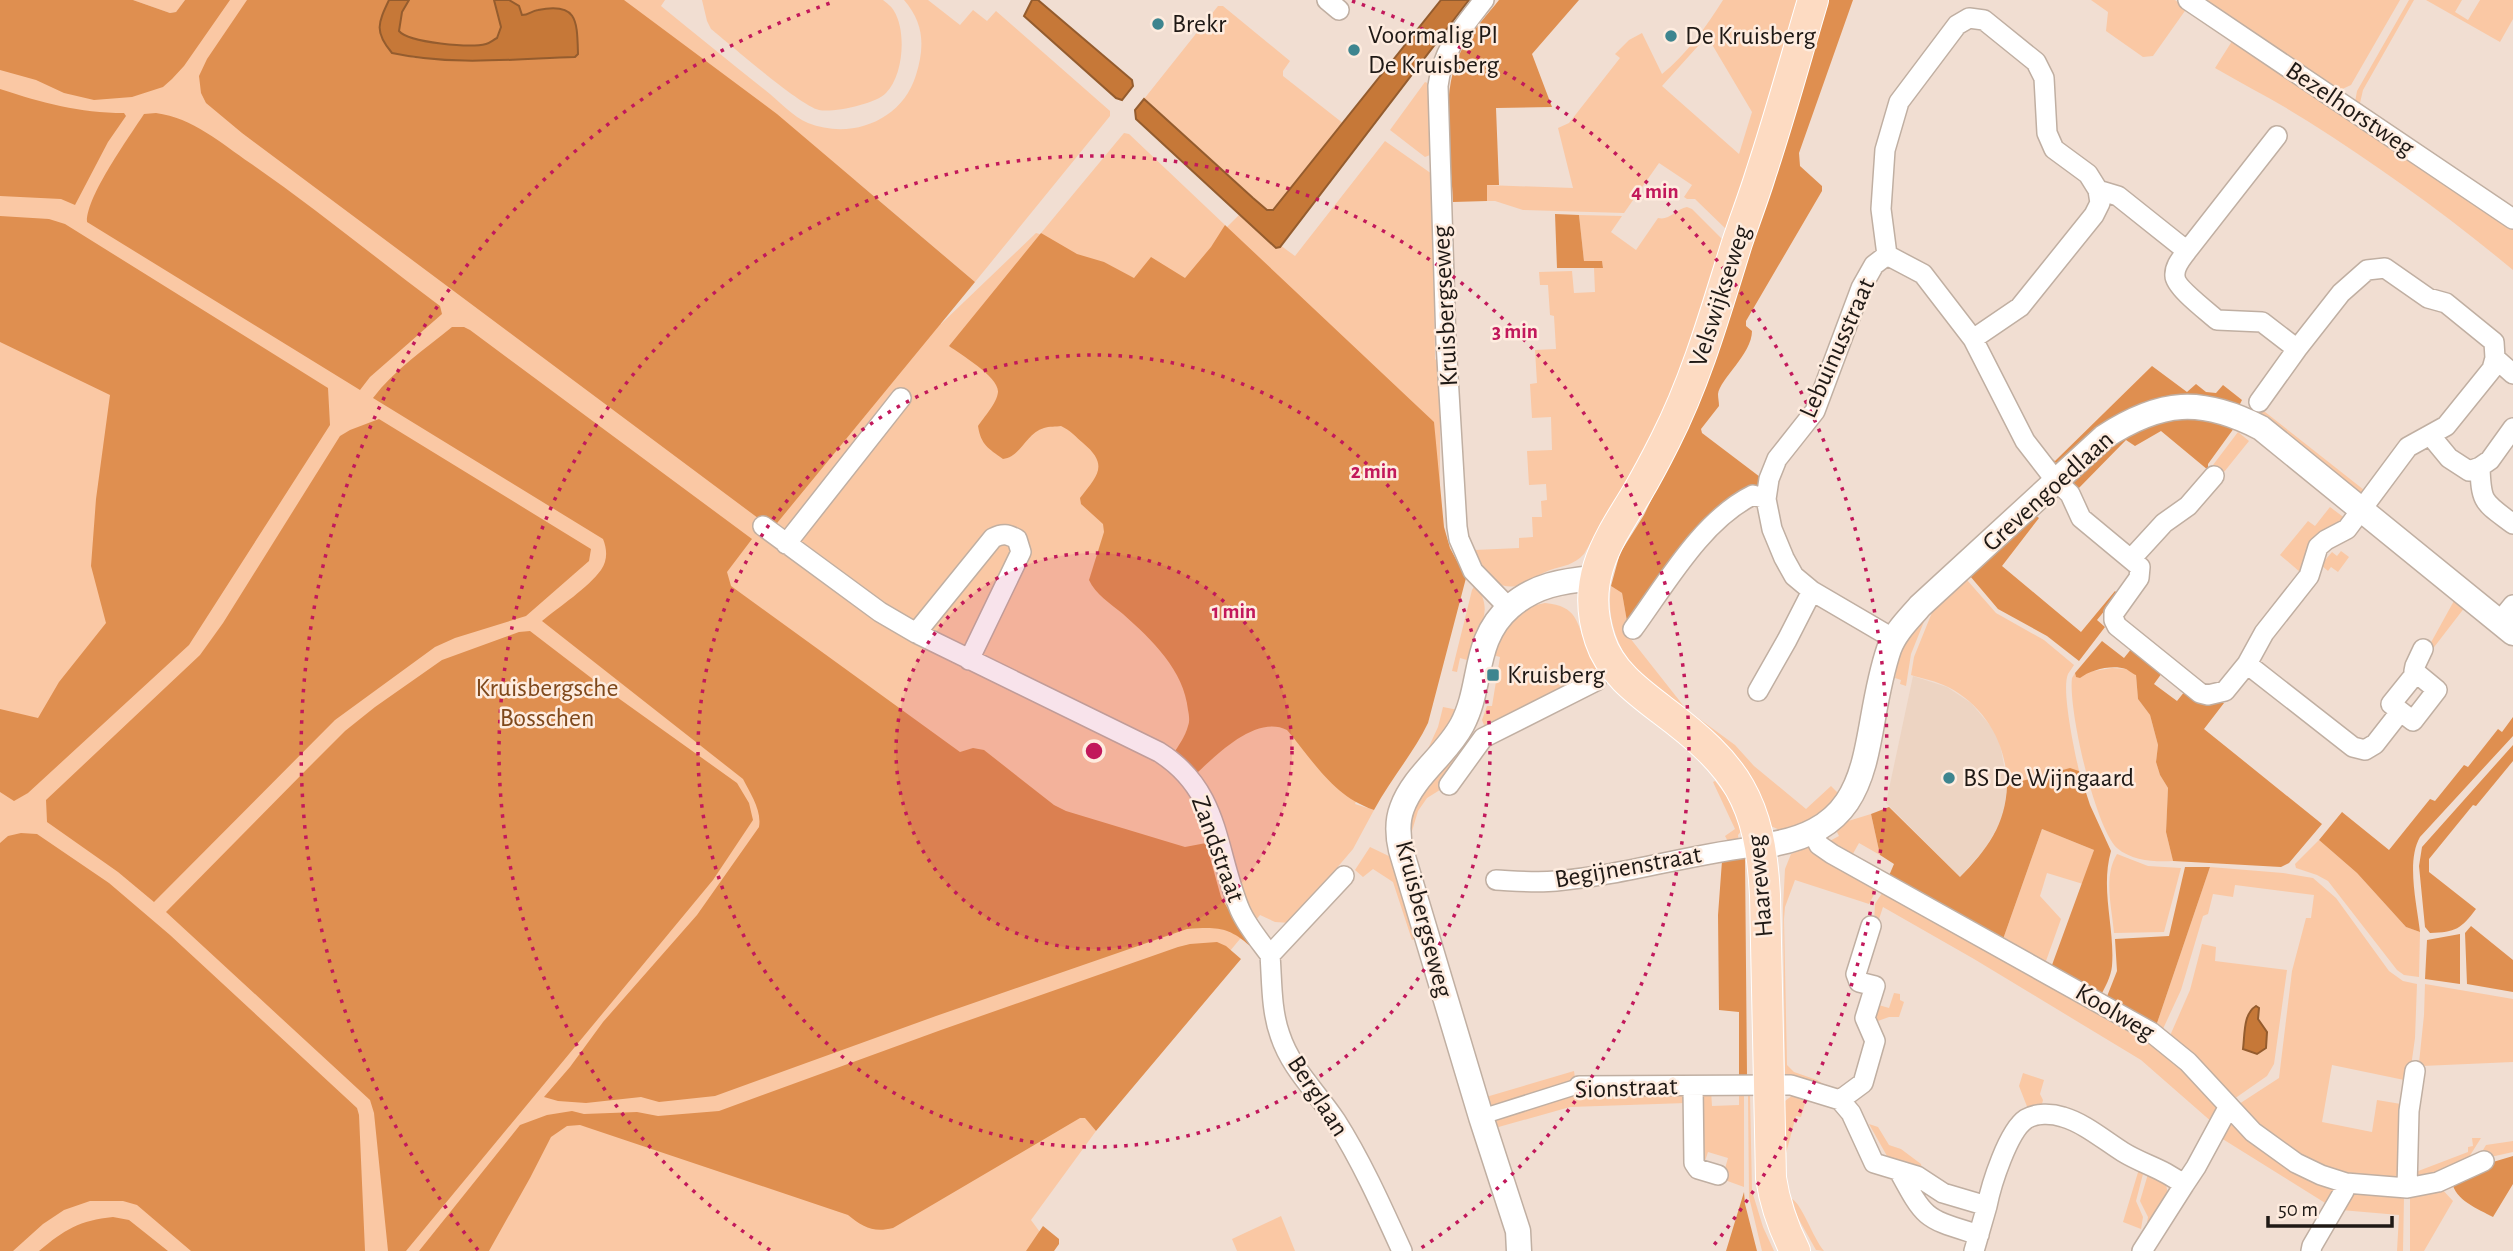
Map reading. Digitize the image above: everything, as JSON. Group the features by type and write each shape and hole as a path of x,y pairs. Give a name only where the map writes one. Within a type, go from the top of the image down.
{"main road":[{"name":"Velswijkseweg","path":"1594,578 1602,552 1662,447 1693,379 1762,172 1813,0"},
{"name":"Haareweg","path":"1594,578 1595,618 1606,654 1625,679 1642,695 1700,739 1721,760 1743,792 1754,817 1765,895 1771,1178 1783,1228 1795,1251"}],"street":[{"name":"Kruisbergseweg","path":"1484,0 1454,39 1440,70 1438,86 1445,330 1454,498 1459,539 1473,571 1508,608"},
{"name":"Bezelhorstweg","path":"2188,0 2513,219"},
{"path":"1973,339 2020,307 2094,215 2099,204 2098,190 2088,174 2054,149 2047,133 2044,78 2036,62 1984,20 1969,18 1957,25 1899,102 1885,150 1881,209 1887,255 1923,274 1973,339 2025,441 2056,481 2070,494 2081,518 2140,567 2139,578 2114,613 2114,620 2122,631 2200,693 2208,695 2225,691 2247,664 2264,633 2309,576 2318,547 2347,528 2408,447 2446,426 2492,369 2495,358 2494,342 2446,303 2428,298 2385,268 2367,270 2342,293 2259,401"},
{"path":"2277,136 2177,266 2174,277 2178,285 2217,320 2262,322 2297,349"},
{"path":"2098,190 2118,196 2188,251"},
{"name":"Lebuinusstraat","path":"1887,255 1874,265 1861,288 1815,411 1777,459 1769,479 1766,499 1772,529 1794,576 1812,591 1894,639"},
{"path":"2495,358 2513,374"},
{"path":"786,544 901,398"},
{"name":"Grevengoedlaan","path":"1760,846 1783,843 1813,833 1841,811 1859,780 1889,650 1894,639 1920,606 2104,437 2124,424 2159,410 2199,407 2221,410 2261,428 2361,510 2509,620"},
{"path":"2430,435 2449,458 2469,471 2490,460 2513,428"},
{"path":"2480,467 2481,494 2485,502 2513,524"},
{"path":"2132,559 2164,523 2188,506 2214,476"},
{"path":"1633,629 1703,534 1741,501 1754,495 1766,499"},
{"name":"Zandstraat","path":"763,526 880,612 916,633 1159,752 1178,764 1205,800 1240,909 1270,955"},
{"path":"916,633 993,538 1002,533 1008,534 1017,539 1021,552 969,660"},
{"name":"Kruisbergseweg","path":"1519,1251 1518,1231 1480,1117 1401,850 1399,816 1415,784 1464,744 1463,723 1472,702 1478,663 1486,638 1508,608 1529,593 1545,586 1562,581 1594,578"},
{"path":"1758,691 1812,591"},
{"path":"2416,673 2391,704 2413,721 2437,690 2416,673 2415,666 2423,649"},
{"path":"2247,664 2353,747 2365,750 2375,744 2400,712"},
{"path":"1449,785 1464,744 1483,738 1595,681"},
{"name":"Koolweg","path":"1813,833 1819,845 1832,855 2151,1032 2188,1062 2253,1132 2272,1148 2308,1169 2346,1184 2407,1188 2438,1182 2484,1161"},
{"name":"Begijnenstraat","path":"1496,880 1568,880 1760,846"},
{"path":"1270,955 1344,876"},
{"path":"1871,926 1856,974 1859,982 1875,986 1866,1018 1875,1041 1863,1083 1840,1100 1851,1113 1874,1163 1917,1176 1943,1193 1987,1206"},
{"name":"Berglaan","path":"1270,955 1274,1007 1280,1036 1299,1073 1342,1132 1370,1181 1402,1251"},
{"path":"2407,1188 2409,1111 2415,1072"},
{"name":"Sionstraat","path":"1480,1117 1579,1086 1791,1085 1840,1100"},
{"name":"Sionstraat","path":"1693,1086 1694,1163 1698,1169 1718,1175"},
{"path":"2142,1251 2196,1167 2230,1107"},
{"path":"1899,1171 1919,1208 1933,1220 1977,1243 1993,1178 2018,1127 2026,1119 2039,1115 2064,1117 2134,1158 2163,1170 2184,1185"},
{"path":"2311,1251 2346,1184"}],"shaded area":[{"path":"389,0 409,0 402,12 399,31 415,39 455,45 486,44 497,38 501,27 494,0 509,0 519,6 522,15 551,8 561,9 573,17 578,54 575,57 460,61 392,53 380,33 380,21"},
{"path":"1032,0 1038,0 1132,80 1133,86 1122,100 1116,98 1024,16"},
{"path":"1441,0 1469,0 1280,247 1276,248 1136,119 1135,110 1144,99 1253,198 1267,210 1273,210"},
{"name":"BS De Wijngaard","path":"1913,676 1947,687 1971,703 1994,730 2000,744 2007,781 2005,808 2001,821 1985,849 1960,877 1886,803"},
{"path":"2256,1006 2259,1008 2258,1019 2267,1032 2266,1048 2257,1054 2243,1049 2247,1019"}],"green space":[{"name":"Kruisbergsche Bosschen","path":"0,0 164,32 188,0 665,0 661,6 797,117 824,128 841,129 873,123 887,115 909,91 919,64 921,35 916,17 904,0 928,0 960,25 973,10 987,21 996,11 1110,111 1110,116 975,282 856,181 847,222 941,324 1036,233 1043,235 1041,233 1124,133 1129,134 1225,225 1223,231 1239,215 1295,256 1385,141 1432,174 1435,359 1440,364 1440,557 1355,804 1374,810 1353,849 1290,923 1275,922 1260,915 1088,1121 1096,1131 1031,1220 1054,1251 0,1251"},
{"path":"0,0 133,0 170,13 176,12 185,0 230,0 184,66 163,87 132,97 94,100 64,93 36,80 0,70"},
{"path":"133,0 185,0 176,12 170,13"},
{"path":"247,0 389,0 380,21 380,33 392,53 416,58 493,61 505,59 527,15 521,15 519,6 509,0 624,0 777,114 975,282 773,528 770,527 242,133 206,103 201,93 199,76 207,59"},
{"path":"409,0 494,0 501,27 497,38 487,44 455,45 415,39 399,31 402,12"},
{"path":"702,0 883,0 894,11 901,30 901,54 896,76 886,93 873,101 844,109 819,110 781,86 711,29"},
{"path":"1499,0 1579,0 1532,54 1552,107 1496,108 1499,185 1487,185 1487,201 1453,202 1448,103 1455,65 1463,47"},
{"path":"1723,0 1804,0 1729,232 1695,199 1684,197 1692,185 1659,163 1624,213 1523,210 1487,201 1486,185 1573,188 1558,128 1569,123 1620,58 1615,54 1629,40 1642,33 1662,74 1688,49","holes":["1707,36 1752,112 1739,154 1662,86"]},
{"path":"1822,0 1853,0 1799,153 1800,166 1822,186 1822,191 1746,321 1746,326 1752,331 1751,340 1720,388 1719,406 1701,429 1702,433 1764,480 1765,485 1732,495 1697,531 1628,627 1622,593 1611,586 1620,553 1644,515 1673,455"},
{"path":"2091,0 2175,0 2187,8 2153,56 2143,57 2106,31 2108,12"},
{"path":"2199,0 2400,0 2351,85 2336,92"},
{"path":"2409,0 2414,0 2363,90 2360,103 2513,207 2513,212 2355,102 2357,91"},
{"path":"2426,0 2462,0 2455,12 2468,20 2480,0 2513,0 2513,19 2500,42"},
{"path":"1218,6 1223,6 1290,61 1283,71 1283,76 1344,124 1273,210 1267,210 1144,99"},
{"path":"2234,38 2513,228 2513,270 2439,211 2362,157 2297,115 2215,68"},
{"path":"1425,82 1430,84 1430,155 1425,157 1390,130"},
{"path":"0,89 61,106 124,113 126,116 108,142 75,205 61,199 0,196"},
{"path":"156,113 182,120 217,140 440,306 442,314 370,377 360,390 87,222 93,198 119,152 144,114"},
{"path":"1687,207 1724,241 1680,390 1584,554 1572,563 1520,585 1510,587 1494,581 1482,567 1469,543 1475,550 1519,548 1519,538 1533,537 1532,517 1542,517 1541,501 1547,500 1546,484 1529,485 1527,451 1552,450 1551,417 1532,418 1530,384 1537,383 1535,350 1556,349 1554,316 1550,315 1548,285 1540,285 1539,272 1572,271 1574,293 1595,292 1594,268 1603,268 1602,262 1584,261 1579,215 1622,216 1611,232 1636,250 1658,218 1666,218"},
{"path":"1555,214 1579,215 1584,261 1602,261 1603,268 1557,268"},
{"path":"0,216 49,219 65,224 328,388 330,425 189,645 28,793 14,801 0,792 0,709 38,718 59,682 106,623 91,566 96,499 110,395 0,342"},
{"path":"1225,225 1434,422 1444,527 1450,548 1466,578 1428,723 1374,810 1347,796 1325,777 1287,730 1275,727 1250,732 1225,748 1195,775 1173,754 1184,737 1189,722 1180,682 1155,645 1099,594 1089,580 1104,532 1103,524 1081,504 1080,498 1096,476 1096,458 1061,426 1046,427 1038,431 1009,457 1003,459 993,452 983,442 978,426 995,401 997,386 978,366 949,346 1041,233 1077,254 1104,262 1134,278 1151,257 1185,278"},
{"path":"452,327 470,330 752,539 727,572 731,586 960,752 973,748 984,750 1054,805 1066,811 1185,847 1206,843 1221,897 1250,946 1221,929 1187,929 715,1096 659,1102 641,1097 586,1103 544,1097 603,1022 697,915 759,827 759,814 743,779 542,621 601,570 606,554 603,539 373,398 400,369"},
{"path":"2152,366 2187,392 2196,384 2206,392 2216,393 2223,385 2242,400 2238,408 2195,399 2061,464 2049,461 2046,454 2055,461"},
{"path":"2260,408 2364,490 2358,494 2254,416"},
{"path":"2177,413 2237,424 2208,464 2208,470 2161,431 2135,446 2126,440 2076,491 2070,486 2072,477 2110,442"},
{"path":"379,419 591,549 589,561 526,616 435,647 335,720 154,902 118,872 47,822 46,800 200,655 223,623 340,436"},
{"path":"2238,432 2249,441 2220,477 2213,465"},
{"path":"2330,507 2346,519 2300,572 2280,555 2308,521 2315,526"},
{"path":"2035,515 2039,518 2002,566 2081,632 2115,591 2118,594 2097,620 2105,627 2079,661 2047,636 1998,609 1970,576"},
{"path":"2341,551 2349,557 2338,572 2331,567 2328,571 2321,565 2332,552 2337,556"},
{"path":"1967,580 1996,613 2044,640 2074,665 2068,674 2066,693 2079,771 2061,770 2007,785 2003,755 1983,716 1961,695 1948,687 1911,675 1914,657 1933,610"},
{"path":"1475,585 1484,604 1483,622 1467,660 1460,658 1457,672 1452,671 1472,590"},
{"path":"1611,586 1622,593 1630,638 1686,709 1735,745 1754,766 1806,809 1831,786 1842,797 1817,821 1780,830 1768,825 1628,660 1613,624"},
{"path":"2455,599 2465,607 2418,668 2418,666"},
{"path":"1545,603 1564,608 1574,617 1591,656 1607,682 1601,685 1584,676 1554,691 1552,698 1487,733 1482,720 1487,706 1492,706 1500,657 1493,655 1496,646 1518,615 1535,605"},
{"path":"1929,609 1911,654 1906,686 1900,684 1901,680 1895,678 1896,673 1893,672 1900,648"},
{"path":"530,631 737,783 749,803 753,820 713,880 406,1251 388,1251 374,1113 370,1100 166,912 345,731 375,707 442,660 519,632"},
{"path":"2102,641 2124,658 2132,648 2162,673 2154,684 2177,701 2185,691 2224,703 2204,729 2322,824 2289,863 2281,867 2173,861 2166,832 2168,788 2156,762 2158,745 2150,715 2138,699 2136,675 2126,669 2114,667 2076,677 2075,673"},
{"path":"2112,668 2127,669 2136,675 2138,699 2150,715 2158,745 2156,762 2168,788 2166,832 2173,861 2137,858 2117,848 2100,817 2092,793 2074,715 2072,678 2075,673 2076,677"},
{"path":"1443,707 1458,710 1452,722 1426,753 1438,727"},
{"path":"2513,717 2513,736 2420,837 2413,870 2420,932 2406,927 2357,873 2319,840 2342,812 2389,850 2430,799 2435,801 2464,765 2468,767 2498,729 2502,732"},
{"path":"2513,745 2513,761 2429,859 2429,872 2476,909 2457,928 2430,933 2425,927 2419,866 2422,847"},
{"path":"1459,750 1464,756 1443,788 1427,798 1418,811 1412,831 1412,847 1410,832 1415,806 1430,782"},
{"path":"2070,768 2079,771 2090,805 2111,851 2107,894 2112,966 2100,997 2053,971 2052,965 2094,850 2042,829 2002,942 1888,878 1894,864 1880,855 1871,814 1889,807 1960,877 1979,857 1999,824 2007,785"},
{"path":"1715,781 1726,795 1742,830 1738,835 1739,842 1730,845 1725,836 1735,829 1713,782"},
{"path":"1871,814 1880,855 1859,843 1850,859 1824,844 1839,836 1836,830 1845,822"},
{"path":"2042,829 2094,850 2083,884 2047,873 2040,896 2061,919 2046,961 2040,963 2002,942"},
{"path":"37,834 109,883 170,935 357,1108 365,1251 191,1251 137,1205 123,1201 90,1201 64,1210 43,1224 13,1251 0,1251 0,843 8,836"},
{"path":"2319,840 2357,873 2406,927 2420,932 2419,977 2404,975 2397,970 2328,881 2296,868 2295,864"},
{"path":"1814,845 1877,889 1869,904 1795,880 1785,907 1787,1065 1794,1072 1833,1089 1844,1086 1834,1091 1785,1075 1783,907 1785,869 1791,854"},
{"path":"1370,847 1395,859 1418,938 1412,940 1393,882 1373,869 1363,877 1355,870"},
{"path":"2117,854 2148,866 2181,868 2164,932 2114,933 2109,883"},
{"path":"1745,856 1747,1076 1739,1076 1739,1012 1719,1010 1718,915 1722,861"},
{"path":"2185,867 2210,867 2155,1029 2106,999 2117,971 2115,939 2169,936"},
{"path":"2210,867 2313,878 2336,898 2389,971 2403,981 2417,984 2415,1038 2409,1081 2332,1065 2322,1122 2372,1132 2377,1100 2407,1105 2404,1180 2354,1180 2275,1144 2239,1104 2279,1078 2292,971 2306,918 2311,918 2314,895 2235,885 2233,897 2213,894 2208,914 2203,916 2181,990 2162,1031 2155,1029"},
{"path":"1884,890 2155,1039 2221,1104 2213,1123 2141,1060 1974,959 1883,907 1877,925 1874,923 1875,904"},
{"path":"2471,926 2513,960 2513,992 2467,984 2465,933"},
{"path":"2460,934 2460,984 2425,979 2427,940"},
{"path":"1217,942 1241,959 1096,1131 1085,1118 1080,1118 893,1228 869,1228 848,1215 580,1125 567,1126 551,1137 489,1251 419,1251 520,1125 547,1115 572,1111 584,1114 637,1112 658,1116 719,1111 1178,947"},
{"path":"2202,944 2216,947 2215,961 2287,970 2274,1064 2267,1076 2234,1099 2169,1038 2190,990"},
{"path":"2425,984 2513,999 2513,1062 2422,1066 2419,1063"},
{"path":"1894,993 1900,994 1900,1000 1904,1002 1899,1017 1875,1022 1875,1004 1889,1008"},
{"path":"1574,1071 1575,1078 1583,1078 1490,1109 1486,1097"},
{"path":"2023,1073 2044,1080 2040,1094 2043,1100 2041,1108 2028,1109 2019,1086"},
{"path":"1739,1089 1744,1089 1744,1187 1722,1179 1728,1158 1708,1152 1704,1164 1700,1162 1701,1096 1711,1090 1712,1106 1739,1105"},
{"path":"1577,1092 1681,1093 1686,1103 1570,1107 1495,1128 1492,1120"},
{"path":"1748,1094 1752,1191 1774,1251 1762,1251 1749,1197"},
{"path":"1793,1095 1806,1100 1801,1117 1796,1116 1785,1157 1785,1101"},
{"path":"2230,1118 2339,1184 2330,1206 2221,1138"},
{"path":"1869,1124 1878,1127 1889,1145 1901,1149 1921,1164 1922,1169 1887,1156"},
{"path":"2472,1138 2481,1138 2464,1165 2419,1183 2413,1173 2468,1152 2468,1147 2473,1146"},
{"path":"2513,1141 2513,1152 2477,1160 2486,1145"},
{"path":"2513,1156 2513,1184 2493,1217 2468,1203 2454,1188 2452,1182 2493,1162"},
{"path":"2139,1169 2143,1174 2136,1201 2143,1217 2141,1229 2123,1222"},
{"path":"2148,1174 2165,1180 2168,1194 2146,1230 2148,1217 2140,1201"},
{"path":"2440,1187 2453,1201 2424,1251 2410,1251 2410,1197"},
{"path":"2351,1191 2404,1196 2403,1251 2397,1251 2399,1215 2341,1210"},
{"path":"1744,1192 1757,1251 1726,1251"},
{"path":"1792,1199 1800,1207 1824,1251 1816,1250 1798,1218"},
{"path":"1281,1216 1295,1251 1237,1251 1232,1239"},
{"path":"113,1217 129,1220 168,1251 39,1251 73,1227"},
{"path":"1043,1226 1059,1239 1059,1244 1054,1251 1026,1251"}],"place":[{"name":"Brekr","path":"1158,24"},
{"name":"De Kruisberg","path":"1671,36"},
{"name":"Voormalig PI De Kruisberg","path":"1354,50"},
{"name":"Kruisberg","path":"1493,675"},
{"name":"BS De Wijngaard","path":"1949,778"}]}
